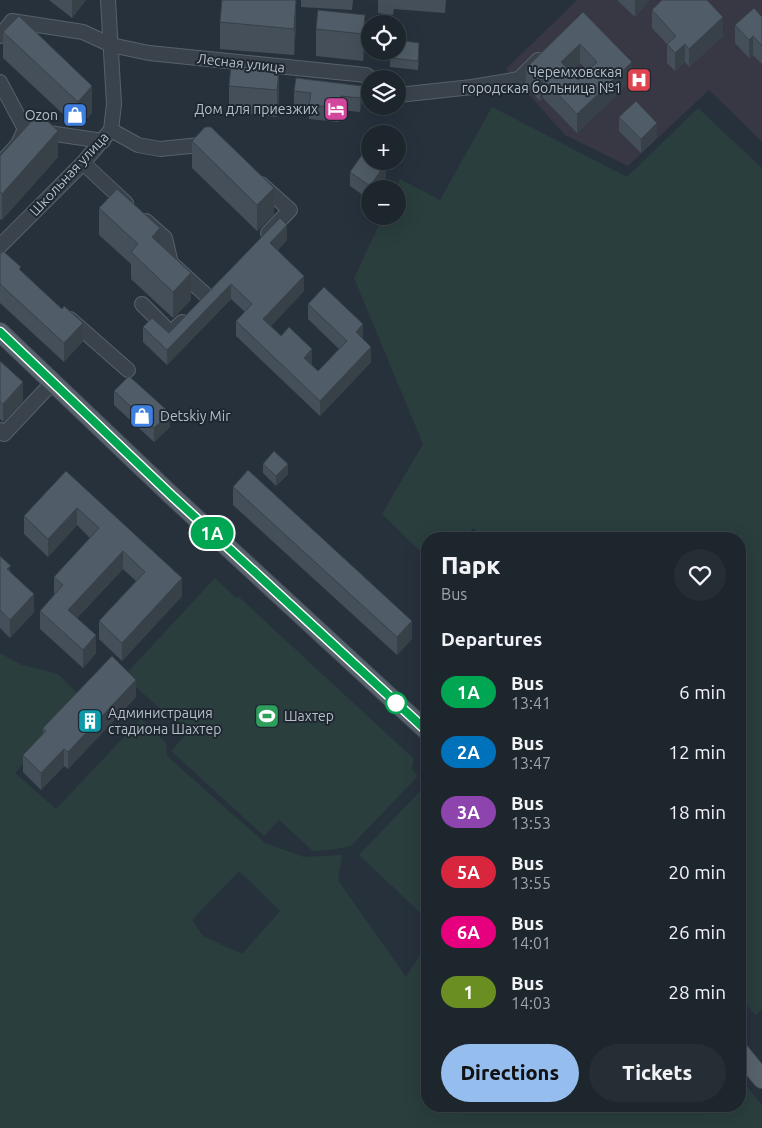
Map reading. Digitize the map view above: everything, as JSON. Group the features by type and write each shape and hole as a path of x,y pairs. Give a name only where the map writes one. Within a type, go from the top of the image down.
{"main road":[{"path":"0,332 52,383 421,726"},
{"path":"746,1059 762,1079"}],"street":[{"name":"Школьная улица","path":"0,246 83,163 107,135 114,104 108,0"},
{"name":"Лесная улица","path":"0,36 12,21 83,32 110,45 149,53 361,74"},
{"path":"406,94 472,87 519,78 546,53"},
{"path":"0,82 25,129"},
{"path":"25,129 107,135 138,145 160,149 214,144 221,149"},
{"path":"0,164 18,144 25,129"},
{"path":"83,163 165,238 171,263 210,292 171,333 142,304"},
{"path":"249,173 290,210 256,246"},
{"path":"56,306 128,370"},
{"path":"0,430 4,434 52,383"}],"shaded area":[{"name":"Черемховская городская больница №1","path":"577,0 762,0 762,142 709,90 628,166 565,135 506,69"}],"green space":[{"path":"492,107 627,177 698,108 762,168 762,1010 755,1015 746,1003 746,532 478,532 473,528 469,532 421,532 421,552 382,514 423,444 354,278 379,225 406,225 406,182 440,200"},
{"name":"Шахтер","path":"215,578 236,598 239,597 414,759 412,769 418,776 351,846 313,851 279,820 264,836 171,751 187,733 124,676"},
{"path":"0,653 22,665 58,674 81,697 15,773 56,809 141,719 166,743 167,756 265,843 304,857 342,855 338,880 406,977 421,953 421,1112 746,1112 746,1085 762,1105 762,1128 0,1128","holes":["239,871 280,911 242,954 203,936 192,920"]},
{"path":"421,790 421,913 359,855"}],"building":[{"path":"222,0 296,0 294,29 220,22"},
{"path":"662,0 707,0 723,17 689,49 685,44 675,53 667,44 676,36 652,10"},
{"path":"754,8 762,17 762,46 753,36 749,40 735,25"},
{"path":"318,10 365,15 361,15 361,34 316,29"},
{"path":"583,12 632,62 577,114 543,79 540,83 526,68","holes":["580,44 597,62 578,80 561,62"]},
{"path":"19,16 92,86 78,102 3,32"},
{"path":"406,41 419,43 418,61 406,60"},
{"path":"231,65 279,70 277,90 229,86"},
{"path":"296,78 361,86 360,98 341,96 339,108 309,105 311,93 294,91"},
{"path":"636,101 657,123 641,139 619,117"},
{"path":"39,113 58,131 2,194 0,192 0,156"},
{"path":"205,127 211,127 274,188 257,205 192,141"},
{"path":"361,156 361,170 381,170 374,180 361,180 350,172"},
{"path":"117,189 160,228 152,237 191,273 173,292 131,252 138,244 99,208"},
{"path":"280,218 287,225 270,243 304,276 263,319 281,336 289,327 312,349 304,358 318,371 347,341 308,304 324,287 363,324 356,332 371,347 320,401 236,321 252,304 231,284 167,350 143,327 152,318 169,333"},
{"path":"3,251 21,267 19,269 62,309 64,306 83,323 64,343 0,284 0,255"},
{"path":"0,361 23,382 3,404 0,401"},
{"path":"129,376 170,413 154,428 114,391"},
{"path":"274,451 288,464 276,476 263,464"},
{"path":"248,470 412,621 397,637 233,487"},
{"path":"66,471 182,578 122,643 99,621 145,572 123,551 68,610 96,635 83,650 40,611 63,585 54,577 99,528 77,508 48,539 24,516"},
{"path":"0,556 11,566 7,569 34,594 10,620 0,610"},
{"path":"112,656 136,680 68,752 64,749 41,773 23,755 46,731 43,728"}],"bus line":[{"name":"1А","path":"0,332 171,495 421,726"}],"place":[{"name":"Черемховская городская больница №1","path":"639,80"},
{"name":"Дом для приезжих","path":"336,109"},
{"name":"Ozon","path":"75,115"},
{"name":"Detskiy Mir","path":"142,416"},
{"name":"Шахтер","path":"267,716"},
{"name":"Администрация стадиона Шахтер","path":"90,721"}]}
